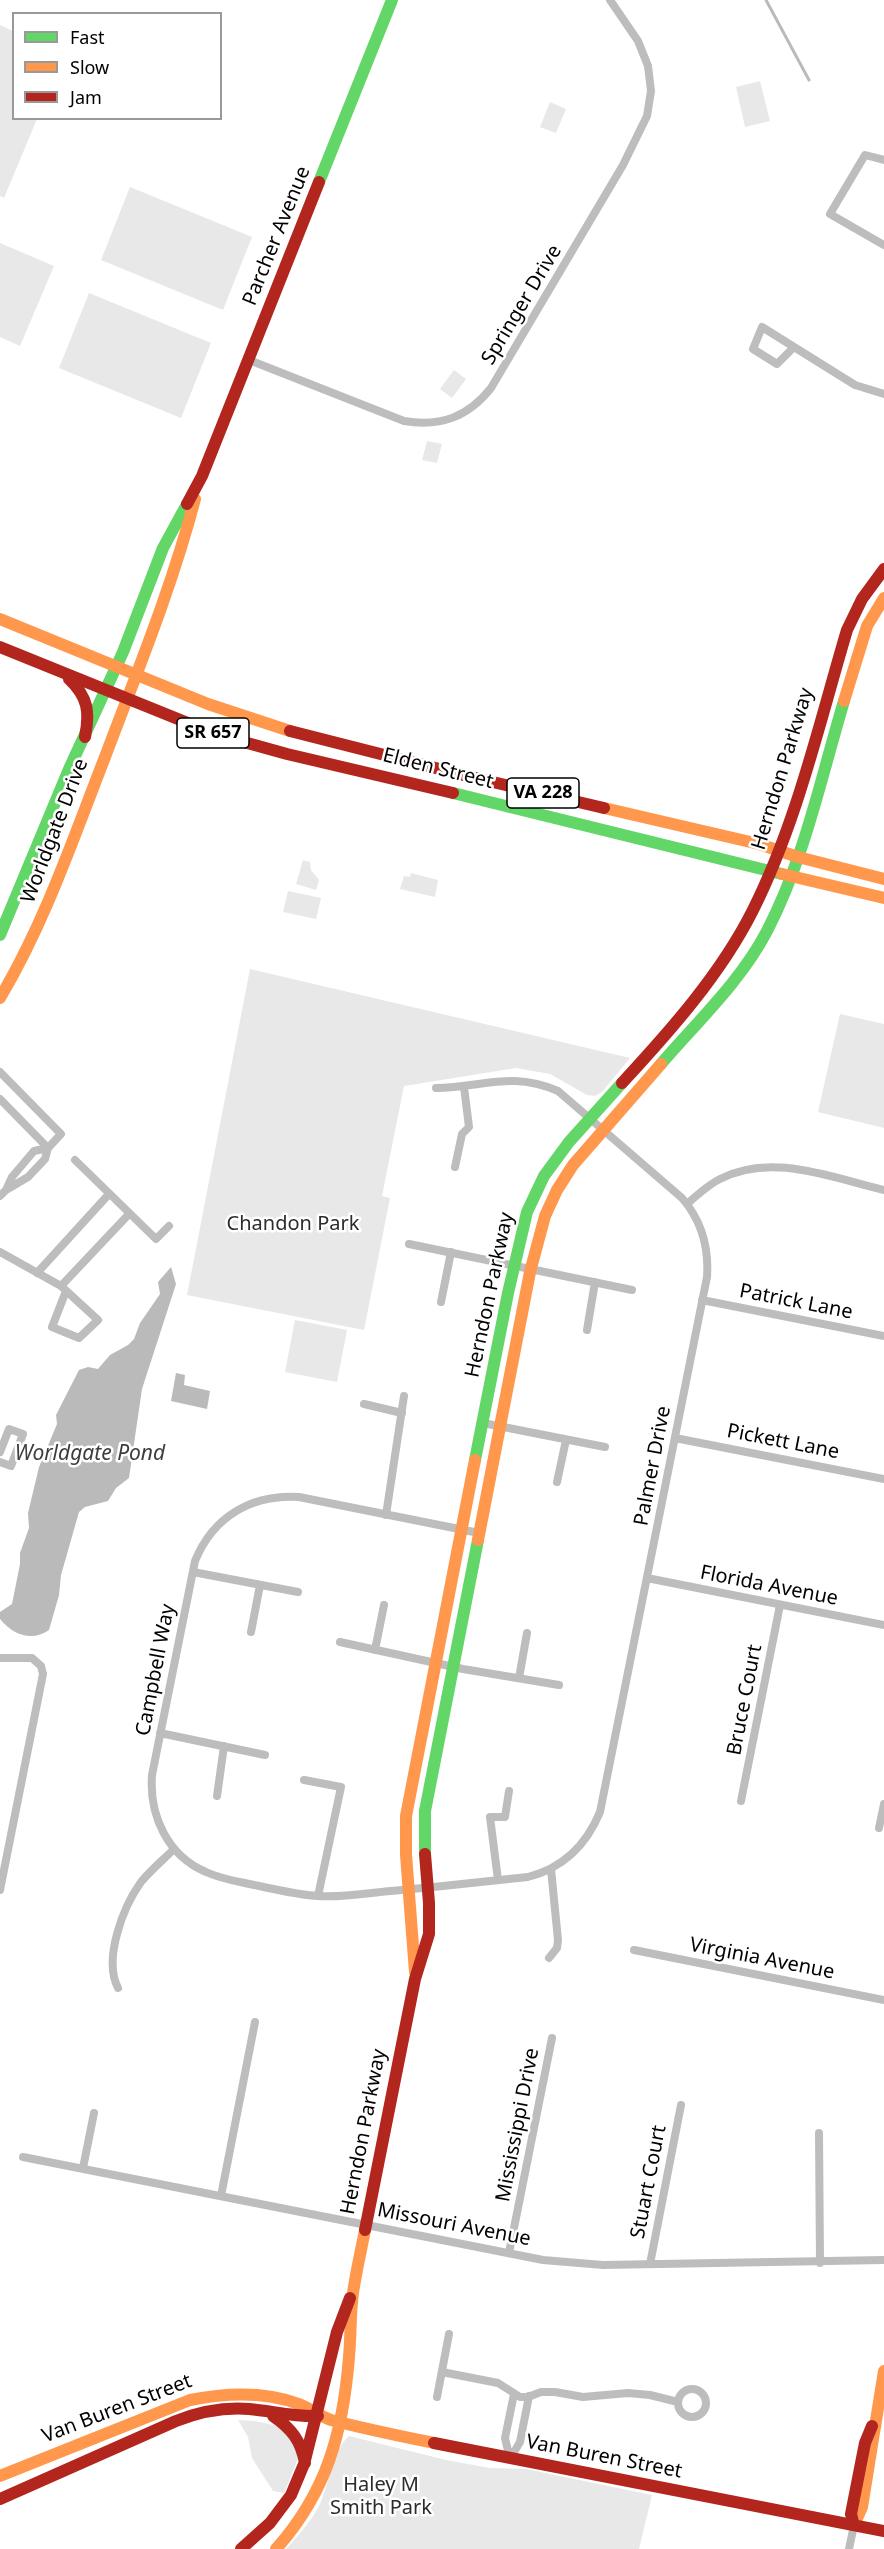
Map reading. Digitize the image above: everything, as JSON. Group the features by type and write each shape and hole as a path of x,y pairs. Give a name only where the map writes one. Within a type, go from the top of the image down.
{"main road":[{"name":"Parcher Avenue","path":"117,665 164,548 198,486 392,0"},
{"name":"Parcher Avenue","path":"136,674 189,526 198,486"},
{"name":"Herndon Parkway","path":"415,1979 415,1939 405,1850 406,1816 514,1264 527,1212 538,1186 557,1158 709,980 744,926 786,835 847,630 862,599 884,569"},
{"name":"Herndon Parkway","path":"276,2549 298,2524 316,2496 328,2466 339,2422 351,2330 352,2293 415,1979 426,1950 429,1934 423,1845 424,1823 531,1268 545,1212 565,1174 749,961 774,917 798,857 859,649 867,626 884,598"},
{"name":"SR 657","path":"0,619 136,674"},
{"name":"SR 657","path":"0,647 128,699"},
{"name":"Worldgate Drive","path":"0,935 117,665"},
{"path":"64,673 80,689 87,700 89,718 85,736"},
{"name":"Worldgate Drive","path":"0,998 27,954 49,903 136,674"},
{"name":"Elden Street","path":"136,674 236,714 306,736 759,844 798,857 884,879"},
{"name":"Elden Street","path":"128,699 249,745 884,898"},
{"name":"Herndon Parkway","path":"241,2549 265,2529 281,2511 305,2467 338,2323 352,2293"},
{"path":"854,2525 851,2514 863,2453 875,2419 884,2371"},
{"name":"Van Buren Street","path":"0,2476 128,2424 210,2395 237,2393 299,2404 318,2416 339,2422 884,2531"},
{"name":"Van Buren Street","path":"0,2499 196,2414 238,2408 297,2418 318,2416"},
{"path":"267,2412 290,2427 297,2435 303,2448 305,2467"}],"street":[{"name":"Springer Drive","path":"249,360 404,421 426,424 448,421 462,415 481,400 491,388 571,254 647,116 651,91 648,66 638,41 610,0"},
{"path":"884,160 864,155 830,214 884,245"},
{"path":"794,347 777,364 753,349 762,327 855,385 884,394"},
{"path":"0,1072 62,1134 48,1148 45,1159 28,1177 3,1193"},
{"name":"Palmer Drive","path":"410,1889 528,1877 551,1869 565,1861 586,1840 600,1812 707,1277 707,1249 698,1222 687,1204 558,1091 530,1081 500,1080 464,1087 436,1088"},
{"path":"455,1167 462,1134 469,1127 464,1087"},
{"path":"0,1099 48,1148"},
{"path":"3,1193 12,1177 34,1151 48,1148"},
{"path":"75,1160 156,1239 169,1226"},
{"path":"687,1204 721,1179 746,1170 770,1166 794,1169 884,1190"},
{"path":"37,1273 109,1194"},
{"path":"0,1252 63,1288 98,1320 79,1338 52,1327 63,1288 129,1214"},
{"path":"409,1244 632,1290"},
{"path":"441,1302 450,1252"},
{"path":"587,1330 595,1281"},
{"name":"Patrick Lane","path":"702,1300 884,1336"},
{"path":"386,1515 404,1396"},
{"path":"364,1404 402,1413"},
{"path":"483,1424 605,1447"},
{"path":"0,1452 9,1429 23,1434 11,1466 0,1462"},
{"name":"Pickett Lane","path":"675,1438 884,1479"},
{"path":"557,1482 566,1440"},
{"name":"Campbell Way","path":"410,1889 318,1896 220,1878 192,1864 174,1849 162,1832 152,1802 152,1775 160,1733 193,1572 201,1547 217,1525 241,1508 255,1501 277,1497 298,1497 479,1533"},
{"path":"193,1572 298,1592"},
{"name":"Florida Avenue","path":"647,1578 884,1625"},
{"path":"251,1632 260,1585"},
{"path":"375,1650 384,1605"},
{"name":"Bruce Court","path":"741,1801 780,1605"},
{"path":"519,1678 527,1633"},
{"path":"340,1642 437,1663 559,1685"},
{"path":"0,1658 33,1658 41,1666 43,1674 0,1890"},
{"path":"160,1733 265,1755"},
{"path":"217,1796 224,1746"},
{"path":"304,1780 341,1787 318,1896"},
{"path":"498,1880 490,1816 505,1817 509,1791"},
{"path":"879,1828 884,1804"},
{"path":"118,1988 112,1971 112,1962 125,1911 142,1882 174,1849"},
{"path":"549,1958 557,1948 558,1940 551,1869"},
{"name":"Virginia Avenue","path":"634,1950 884,2000"},
{"path":"221,2196 255,2022"},
{"name":"Mississippi Drive","path":"509,2253 552,2038"},
{"name":"Stuart Court","path":"650,2264 681,2105"},
{"path":"83,2168 94,2113"},
{"path":"819,2133 820,2263"},
{"name":"Missouri Avenue","path":"23,2157 509,2253 576,2264 820,2263 884,2260"},
{"path":"437,2397 449,2334"},
{"path":"442,2372 498,2383 520,2397 540,2392 583,2397 628,2393 650,2395 678,2402"},
{"path":"510,2458 505,2438 514,2394"},
{"path":"510,2458 520,2442 529,2396"},
{"path":"849,2549 854,2525"}],"green space":[{"path":"0,25 12,31 12,120 37,120 4,198 0,196"},
{"path":"760,81 770,121 745,127 736,87"},
{"path":"550,102 566,109 556,133 540,127"},
{"path":"130,187 252,237 223,310 101,260"},
{"path":"0,243 54,266 20,346 0,337"},
{"path":"89,293 211,343 181,418 59,368"},
{"path":"454,370 466,379 452,398 440,389"},
{"path":"427,441 442,444 437,463 422,460"},
{"path":"303,860 310,862 311,870 319,880 316,890 296,884"},
{"path":"411,873 438,880 435,897 400,889 404,876 410,877"},
{"path":"288,891 321,898 316,919 283,912"},
{"name":"Chandon Park","path":"250,969 630,1058 602,1092 595,1096 587,1095 550,1074 516,1068 404,1086 382,1196 390,1198 364,1330 187,1295"},
{"path":"840,1014 884,1024 884,1128 818,1112"},
{"path":"295,1320 347,1330 337,1382 285,1372"},
{"path":"238,2420 255,2421 296,2430 299,2456 284,2493 273,2491 252,2458 248,2437"},
{"name":"Haley M Smith Park","path":"349,2436 446,2460 490,2468 526,2469 652,2495 639,2549 286,2549 317,2510 335,2458"}],"water":[{"name":"Worldgate Pond","path":"171,1267 176,1284 142,1389 129,1478 116,1488 108,1501 85,1507 79,1512 61,1575 59,1595 49,1630 36,1636 17,1633 0,1619 0,1612 12,1604 20,1553 29,1528 28,1513 39,1467 57,1424 56,1415 79,1370 88,1367 98,1369 110,1355 134,1339 140,1323 160,1294 158,1282"},
{"path":"176,1373 185,1375 184,1385 210,1391 207,1409 171,1401"}],"waterway":[{"path":"766,0 809,80"}],"traffic: fast":[{"path":"319,182 392,0"},
{"path":"0,935 69,769 123,652 163,548 187,504"},
{"path":"661,1064 732,984 767,931 802,847 844,701"},
{"path":"453,793 782,874"},
{"path":"475,1460 508,1293 527,1212 544,1176 569,1142 622,1083"},
{"path":"425,1854 425,1811 478,1540"}],"traffic: slow":[{"path":"0,998 31,940 70,849 153,629 176,564 195,499"},
{"path":"844,701 867,626 884,598"},
{"path":"0,619 208,704 290,731"},
{"path":"604,808 759,844 798,857 884,879"},
{"path":"782,874 884,898"},
{"path":"478,1540 530,1272 545,1216 557,1190 573,1165 661,1064"},
{"path":"415,1972 406,1855 406,1816 475,1460"},
{"path":"276,2549 308,2506 320,2483 337,2436 350,2349 353,2293 365,2230"},
{"path":"854,2525 862,2507 884,2371"},
{"path":"0,2476 190,2400 217,2396 244,2394 286,2400 331,2420 434,2443"}],"traffic: jam":[{"path":"187,504 202,476 319,182"},
{"path":"622,1083 694,1001 726,957 753,910 769,877 795,808 847,630 862,599 884,569"},
{"path":"0,647 215,734 287,754 453,793"},
{"path":"69,679 80,692 86,705 85,737"},
{"path":"290,731 604,808"},
{"path":"365,2230 415,1979 429,1934 425,1854"},
{"path":"241,2549 270,2523 291,2495 304,2464 337,2332 350,2298"},
{"path":"0,2499 194,2415 240,2409 318,2416"},
{"path":"273,2416 295,2436 305,2463"},
{"path":"853,2522 851,2514 865,2443 872,2426"},
{"path":"434,2443 884,2531"}]}
